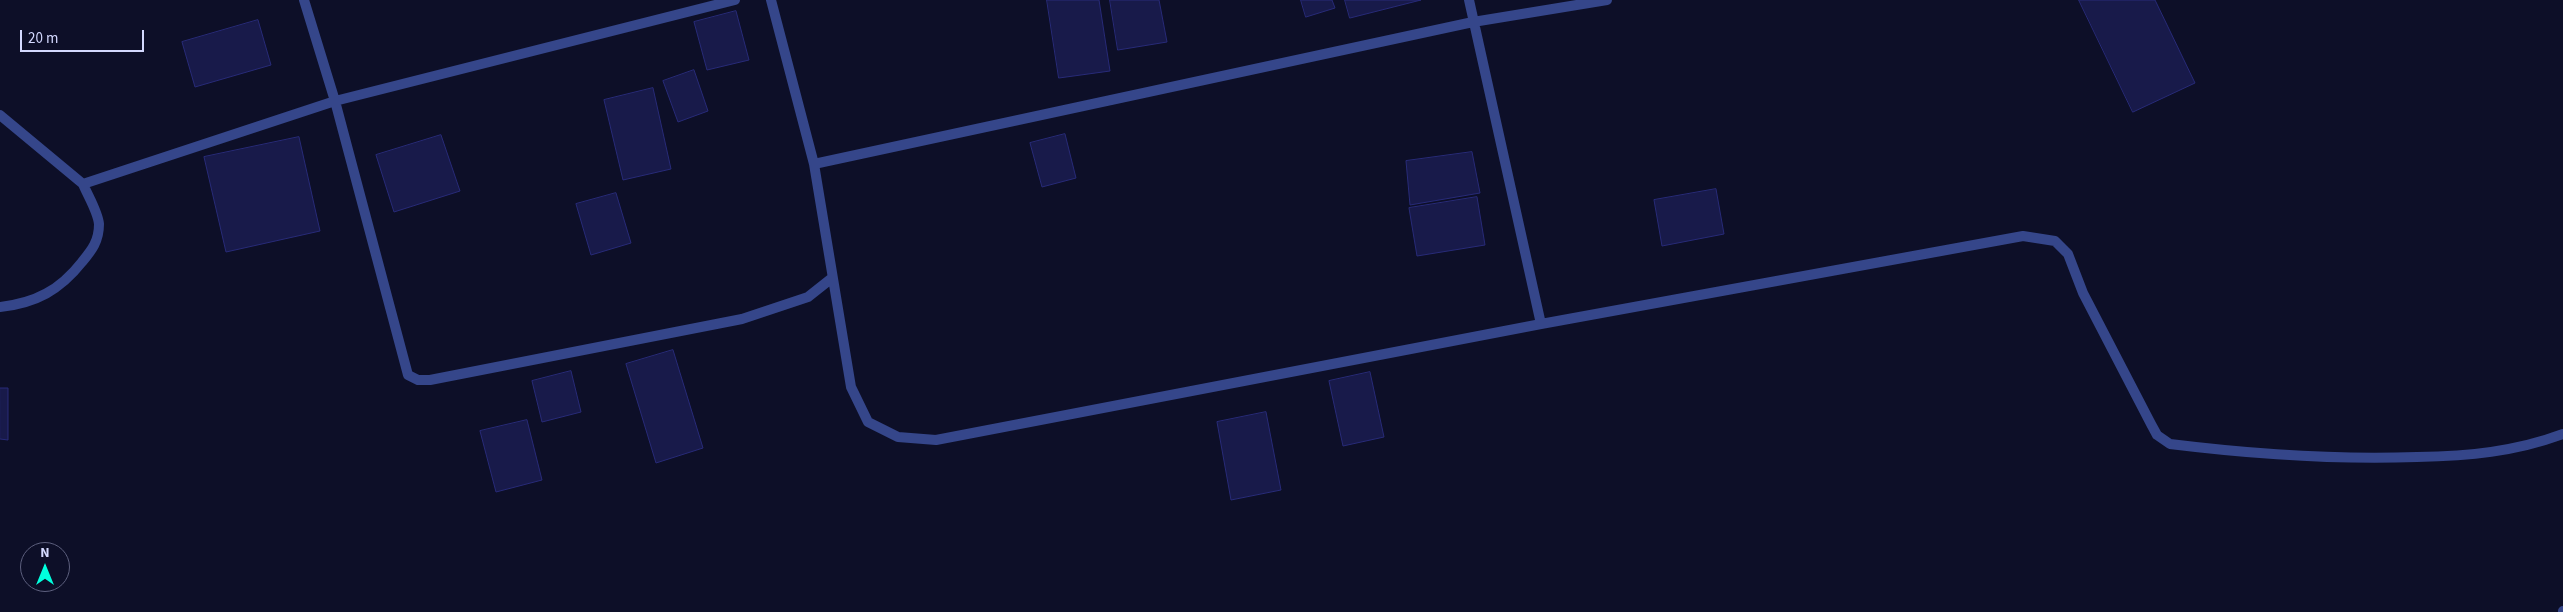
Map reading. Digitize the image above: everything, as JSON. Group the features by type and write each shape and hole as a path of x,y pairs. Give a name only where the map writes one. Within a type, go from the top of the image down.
{"street":[{"path":"304,0 335,101 408,375 418,380 430,380 742,319 808,297 832,278"},
{"path":"83,184 335,101 735,0"},
{"path":"770,0 814,164 851,387 868,422 898,437 936,440 1541,324 2023,236 2040,237 2055,241 2068,254 2083,292 2150,424 2157,436 2170,444 2302,456 2380,459 2476,455 2534,445 2563,434"},
{"path":"1469,0 1541,324"},
{"path":"814,164 1474,22 1607,0"},
{"path":"0,116 83,184 99,222 98,242 68,280 47,295 17,306 0,308"}],"building":[{"path":"1047,0 1099,0 1110,71 1059,78"},
{"path":"1110,0 1159,0 1167,42 1118,50"},
{"path":"1301,0 1332,0 1335,8 1306,17"},
{"path":"1345,0 1421,0 1350,18"},
{"path":"2079,0 2155,0 2195,83 2133,112"},
{"path":"736,11 749,60 707,70 694,22"},
{"path":"258,20 271,65 195,87 182,42"},
{"path":"694,70 708,111 678,122 663,81"},
{"path":"653,88 671,169 623,180 604,100"},
{"path":"1065,134 1076,178 1042,187 1030,143"},
{"path":"441,135 460,191 394,212 376,155"},
{"path":"299,137 320,231 226,252 204,157"},
{"path":"1472,152 1480,193 1410,205 1406,161"},
{"path":"1716,189 1724,234 1662,246 1654,200"},
{"path":"616,193 631,243 591,255 576,204"},
{"path":"1477,197 1485,245 1417,256 1409,208"},
{"path":"673,350 703,448 656,463 626,364"},
{"path":"571,371 581,412 542,422 532,381"},
{"path":"1370,372 1384,437 1343,446 1329,381"},
{"path":"0,388 8,388 8,440 0,439"},
{"path":"1266,412 1281,490 1231,500 1217,422"},
{"path":"527,420 542,480 496,492 480,431"}]}
